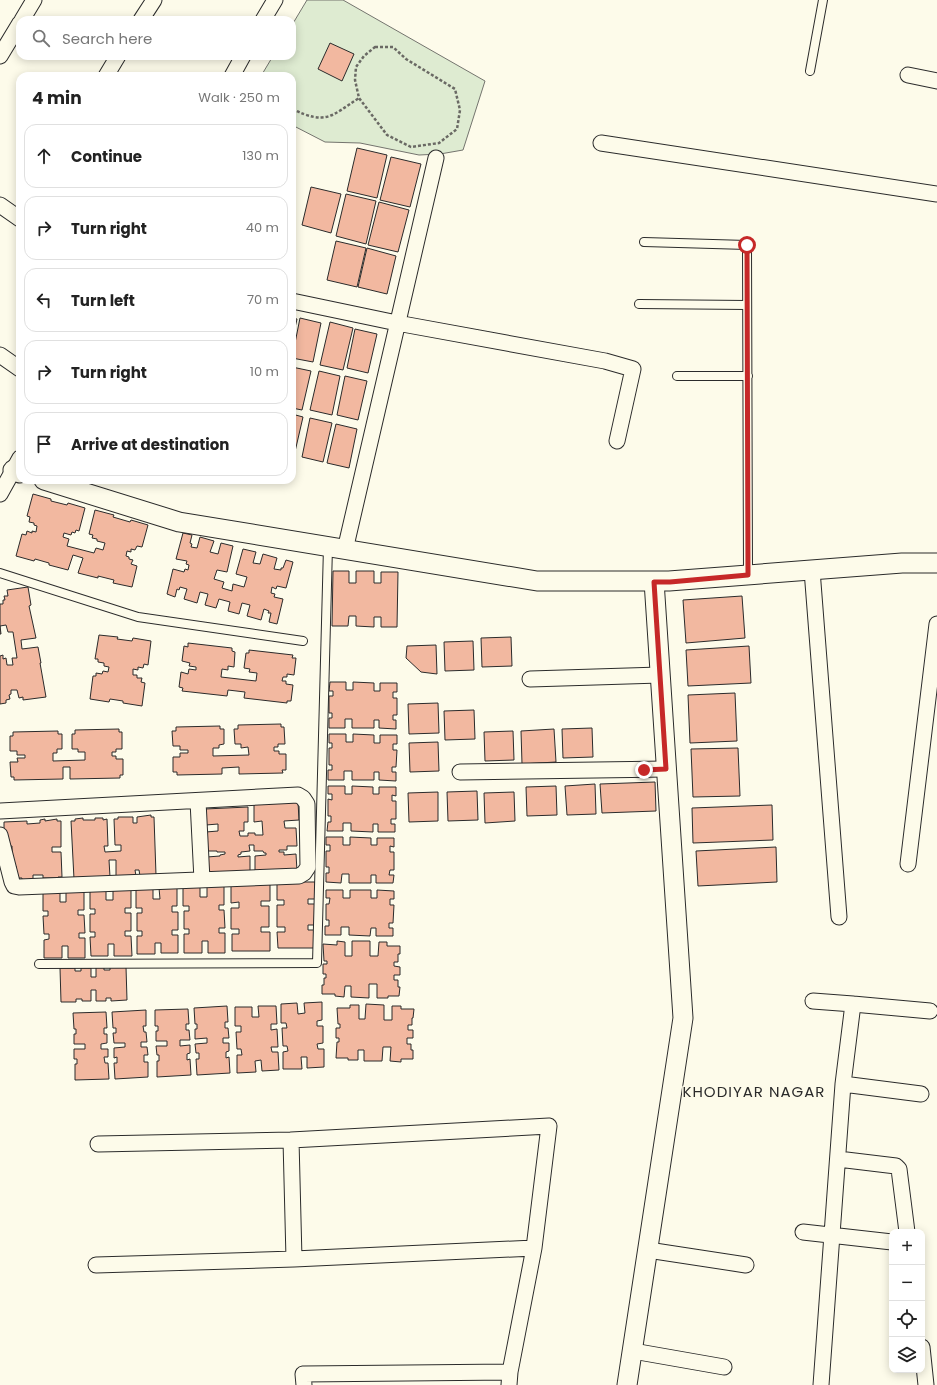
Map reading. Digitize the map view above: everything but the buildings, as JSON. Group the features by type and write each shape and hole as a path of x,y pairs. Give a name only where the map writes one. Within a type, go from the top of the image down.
{"street":[{"path":"24,16 34,0"},
{"path":"144,16 154,0"},
{"path":"266,16 275,0"},
{"path":"0,56 16,30"},
{"path":"108,72 116,60"},
{"path":"234,72 242,60"},
{"path":"908,75 937,81"},
{"path":"601,143 937,194"},
{"path":"337,549 397,323 436,158"},
{"path":"0,205 16,216"},
{"path":"296,302 397,323 605,361 633,370 617,441"},
{"path":"0,355 16,366"},
{"path":"0,494 16,470"},
{"path":"57,484 179,522 537,582 670,582 902,563 937,563"},
{"path":"812,570 839,918"},
{"path":"628,1385 683,1018 654,582"},
{"path":"908,864 937,624"},
{"path":"530,679 660,675"},
{"path":"460,772 666,769"},
{"path":"0,812 298,795 303,798 307,804 308,867 304,873 299,876 19,887 14,886 12,882 0,835"},
{"path":"198,801 202,880"},
{"path":"813,1001 930,1011"},
{"path":"822,1385 843,1084 853,1004"},
{"path":"843,1084 921,1094"},
{"path":"98,1144 291,1140 549,1126 534,1248 510,1379 304,1374 304,1385"},
{"path":"291,1140 294,1259"},
{"path":"838,1159 896,1166 899,1169 907,1229"},
{"path":"803,1232 889,1242"},
{"path":"96,1265 294,1259 534,1248"},
{"path":"648,1250 746,1265"},
{"path":"633,1351 724,1367"},
{"path":"925,1373 926,1385"}],"lane":[{"path":"810,71 823,0"},
{"path":"644,242 747,245 748,575"},
{"path":"639,304 747,305"},
{"path":"677,376 748,376"},
{"path":"39,964 317,963 337,549"},
{"path":"0,573 138,617 303,641"}],"path":[{"path":"375,47 392,47 406,59 455,88 460,110 457,129 439,143 411,147 387,135 359,98 355,80 356,67 364,56 375,47"},
{"path":"296,111 318,119 334,115 359,98"}],"green space":[{"path":"307,0 343,0 485,81 463,150 440,154 419,155 360,143 325,142 296,127 296,72 263,72 271,60 296,60 296,18"}],"district":[{"name":"KHODIYAR NAGAR","path":"754,1091"}],"route":[{"path":"644,770 666,769 654,582 748,575 747,245"}]}
